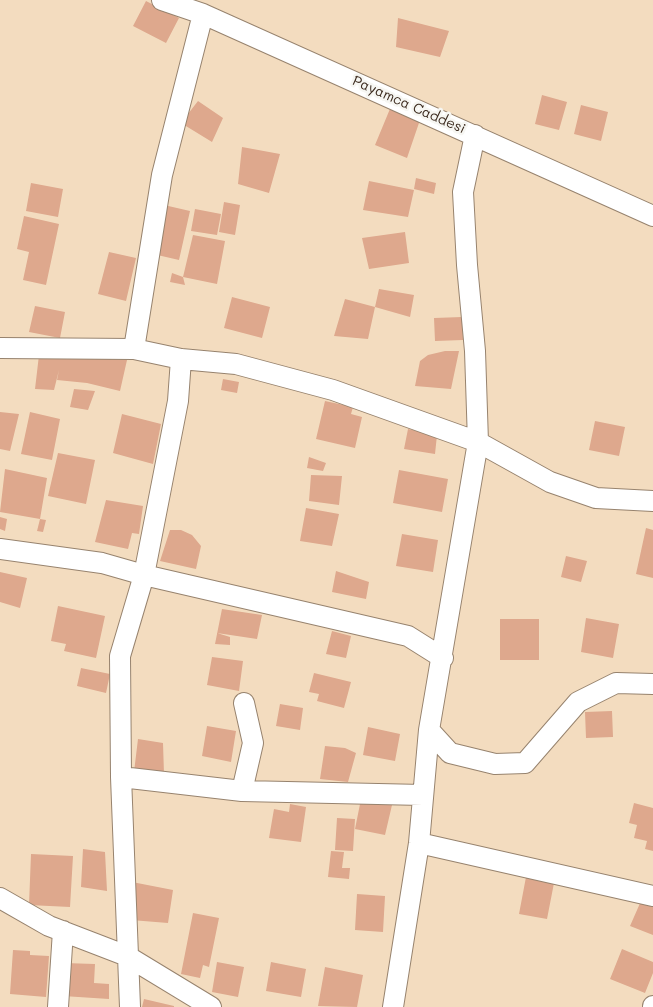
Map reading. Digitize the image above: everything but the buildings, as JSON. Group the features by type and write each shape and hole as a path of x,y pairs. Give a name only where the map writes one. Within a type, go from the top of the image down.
{"street":[{"name":"Payamca Caddesi","path":"162,0 203,14 653,216"},
{"path":"134,349 162,174 203,14"},
{"path":"393,1007 419,844 429,730 443,658 478,442 475,351 467,265 463,192 476,135"},
{"path":"0,348 134,349 181,359 236,364 333,390 478,442 550,482 596,498 653,501"},
{"path":"130,1007 121,777 120,656 144,575 178,401 181,359"},
{"path":"0,549 102,563 144,575 408,636 443,658"},
{"path":"429,730 450,753 495,764 525,763 578,702 616,683 653,684"},
{"path":"242,791 253,744 244,704"},
{"path":"121,777 242,791 423,795"},
{"path":"419,844 653,896"},
{"path":"0,898 49,926 127,956 211,1007"},
{"path":"58,1007 63,931"}]}
